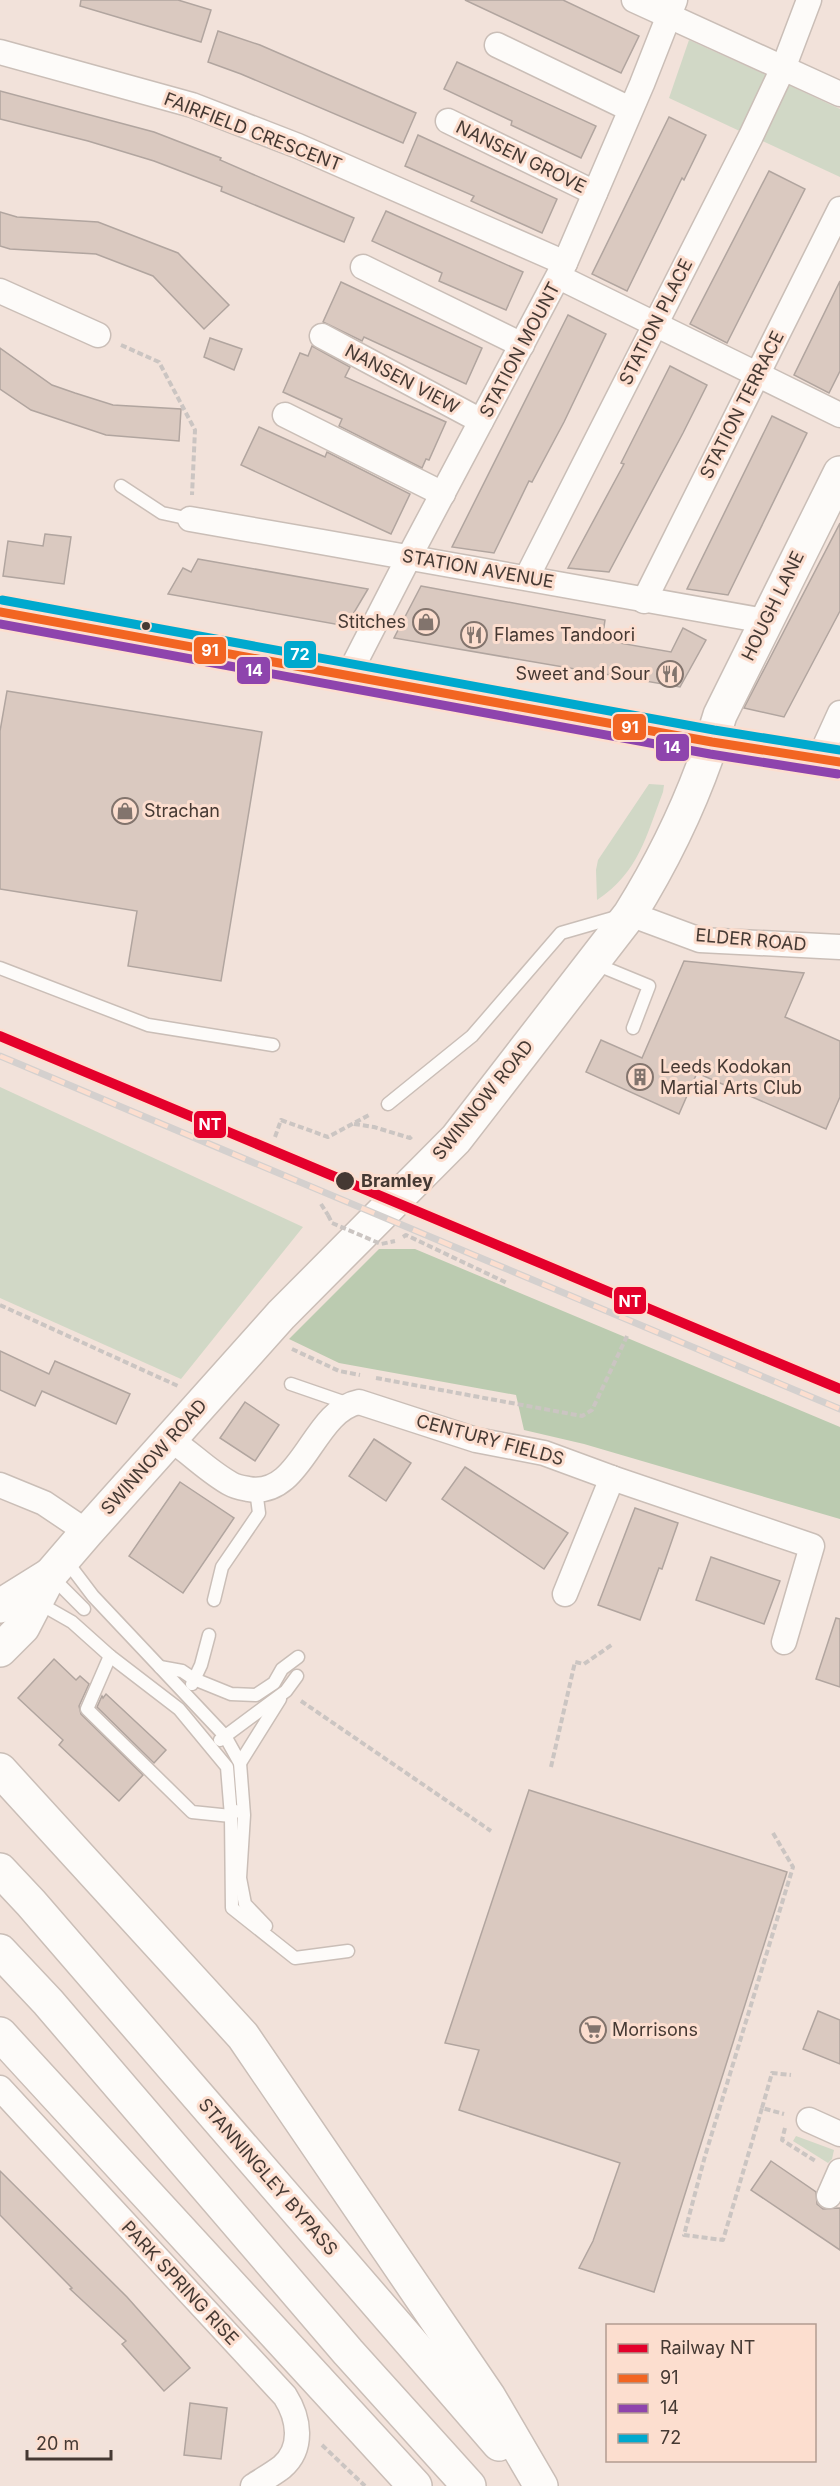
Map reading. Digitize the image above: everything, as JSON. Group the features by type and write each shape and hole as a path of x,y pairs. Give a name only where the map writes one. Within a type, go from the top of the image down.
{"main road":[{"name":"HOUGH LANE","path":"712,742 720,715 840,473"},
{"path":"0,612 712,742 830,760"},
{"name":"SWINNOW ROAD","path":"0,1650 23,1627 50,1578 87,1532 281,1315 456,1139 630,914 671,841 712,742"},
{"name":"SWINNOW ROAD","path":"0,1606 50,1578"},
{"path":"0,1770 243,2036 489,2397 541,2486"},
{"name":"STANNINGLEY BYPASS","path":"0,1870 535,2486"},
{"path":"0,1951 56,2011 348,2352 470,2486"},
{"path":"0,2034 415,2486"}],"street":[{"path":"634,0 672,8 840,94"},
{"name":"STATION PLACE","path":"527,577 751,136 784,66 809,0"},
{"name":"STATION MOUNT","path":"349,674 409,556 562,270 672,8"},
{"path":"497,45 630,109"},
{"name":"FAIRFIELD CRESCENT","path":"0,51 192,105 298,146 433,206 562,270 654,325 840,415"},
{"name":"NANSEN GROVE","path":"447,121 595,193"},
{"name":"STATION TERRACE","path":"644,601 840,209"},
{"path":"363,267 522,345"},
{"path":"0,291 98,334"},
{"name":"NANSEN VIEW","path":"322,336 481,421"},
{"path":"285,415 442,494"},
{"name":"STATION AVENUE","path":"190,519 409,556 644,601 765,621"},
{"path":"830,760 840,713"},
{"name":"ELDER ROAD","path":"630,914 700,940 840,947"},
{"name":"CENTURY FIELDS","path":"350,1404 359,1402 476,1440 544,1453 812,1546 784,1642"},
{"path":"171,1440 232,1486 256,1490 277,1486 297,1465 332,1417 341,1408 350,1404"},
{"path":"565,1594 612,1478"},
{"path":"0,1485 44,1503 87,1532"},
{"name":"PARK SPRING RISE","path":"0,2088 285,2396 297,2422"},
{"path":"809,2121 840,2134"},
{"path":"253,2486 282,2466 291,2456 297,2437 297,2422"}],"lane":[{"path":"121,486 162,513 190,519"},
{"path":"388,1104 472,1036 561,933 630,914"},
{"path":"592,963 649,986 633,1028"},
{"path":"0,968 148,1025 273,1045"},
{"path":"291,1384 350,1404"},
{"path":"214,1600 222,1567 259,1513 256,1490"},
{"path":"50,1578 84,1609"},
{"path":"50,1578 72,1622 110,1656 179,1709 227,1767 231,1816 232,1908 295,1958 348,1951"},
{"path":"50,1578 93,1596 225,1737 240,1762 243,1803 240,1878 245,1904 295,1958"},
{"path":"179,1709 201,1665 209,1635"},
{"path":"110,1656 87,1710 192,1812 231,1816"},
{"path":"160,1667 182,1671 194,1679 231,1694 256,1695 274,1683 282,1670 298,1657"},
{"path":"240,1762 297,1676"},
{"path":"212,1747 286,1691"},
{"path":"231,1816 243,1803"}],"path":[{"path":"98,334 159,362 195,430 190,519"},
{"path":"275,1137 281,1120 328,1137 388,1104"},
{"path":"353,1124 374,1127 410,1138 416,1132"},
{"path":"321,1204 332,1223 381,1245 406,1235 507,1283"},
{"path":"0,1305 182,1387 204,1401"},
{"path":"374,1378 582,1416 592,1410 628,1334"},
{"path":"287,1347 339,1371 362,1375"},
{"path":"551,1767 575,1662 584,1664 613,1644"},
{"path":"286,1691 491,1831"},
{"path":"773,1833 793,1867 705,2156 684,2235 723,2240 772,2073 791,2075"},
{"path":"762,2108 809,2121"},
{"path":"782,2140 836,2181"},
{"path":"297,2422 365,2486"}],"green space":[{"path":"689,40 773,78 746,134 669,98"},
{"path":"784,83 840,109 840,177 758,139"},
{"path":"649,784 664,785 646,838 623,878 597,900 598,860"},
{"path":"0,1087 303,1227 181,1379 0,1298"},
{"path":"379,1249 415,1249 840,1427 840,1519 584,1444 524,1430 516,1395 339,1363 289,1339"},
{"path":"796,2136 834,2150 832,2159 828,2163 793,2141"}],"building":[{"path":"81,0 178,0 211,10 201,42 80,6"},
{"path":"465,0 563,0 639,36 621,73"},
{"path":"218,31 260,45 416,113 403,143 208,62"},
{"path":"457,62 596,126 581,158 511,125 512,121 444,89"},
{"path":"0,91 154,132 221,158 220,160 354,218 344,242 221,191 222,187 154,161 88,141 0,119"},
{"path":"669,117 706,135 684,180 682,178 627,291 592,274"},
{"path":"418,135 557,199 542,233 471,201 474,196 405,166"},
{"path":"769,171 805,189 727,343 690,324"},
{"path":"386,211 523,272 506,310 439,281 442,273 372,241"},
{"path":"0,212 17,217 98,222 178,253 229,305 204,329 153,276 96,254 10,249 0,246"},
{"path":"840,281 840,371 829,393 794,375"},
{"path":"341,282 482,348 466,384 364,337 362,341 323,322"},
{"path":"568,315 606,334 564,422 532,482 529,481 494,553 452,547"},
{"path":"210,338 242,349 234,370 204,357"},
{"path":"312,346 350,367 345,377 446,422 429,460 426,459 422,468 339,426 342,419 283,392 300,353 308,356"},
{"path":"0,348 52,385 75,393 113,405 181,409 179,441 106,435 31,410 0,389"},
{"path":"670,366 707,385 683,433 609,572 568,568 624,464 621,463"},
{"path":"772,416 807,433 728,595 687,589"},
{"path":"259,427 325,457 327,452 410,494 391,534 241,465"},
{"path":"840,523 840,611 784,717 744,708"},
{"path":"45,534 71,537 64,584 3,576 8,541 43,546"},
{"path":"198,559 368,589 346,626 168,594 183,568 191,572"},
{"path":"421,586 605,620 602,640 671,652 683,628 706,640 680,687 394,638"},
{"name":"Strachan","path":"7,691 262,732 221,981 128,966 137,911 0,889 0,731"},
{"path":"684,961 804,973 785,1017 840,1041 840,1097 826,1129 697,1073 679,1114 586,1072 601,1040 642,1058"},
{"path":"0,1351 49,1374 55,1361 130,1394 116,1424 42,1391 35,1406 0,1390"},
{"path":"245,1402 279,1425 255,1461 220,1438"},
{"path":"374,1439 411,1463 386,1501 349,1476"},
{"path":"465,1467 568,1533 544,1569 442,1499"},
{"path":"180,1482 234,1518 183,1593 129,1556"},
{"path":"635,1508 678,1523 662,1569 659,1568 640,1620 598,1605"},
{"path":"711,1557 780,1581 764,1624 696,1600"},
{"path":"836,1618 840,1619 840,1687 816,1679"},
{"path":"54,1659 76,1680 80,1676 89,1684 79,1706 81,1714 143,1775 119,1801 59,1745 63,1740 18,1698"},
{"path":"106,1694 166,1750 154,1763 97,1707 102,1696 103,1698"},
{"name":"Morrisons","path":"529,1790 787,1872 654,2292 579,2268 593,2241 620,2163 459,2110 479,2050 445,2043"},
{"path":"818,2011 840,2020 840,2064 803,2049"},
{"path":"771,2161 816,2192 817,2204 823,2209 840,2208 840,2250 751,2190"},
{"path":"0,2171 127,2297 190,2368 164,2391 122,2344 126,2341 70,2289 72,2288 0,2215"},
{"path":"190,2403 227,2408 221,2459 184,2455"}],"railway":[{"path":"0,1056 840,1409"}],"rail line":[{"name":"NT","path":"0,1036 840,1389"}],"transit line":[{"name":"72","path":"2,600 714,730 840,750"},
{"name":"91","path":"0,612 712,742 840,762"},
{"name":"14","path":"0,624 710,754 838,774"}],"place":[{"name":"Stitches","path":"426,622"},
{"name":"Flames Tandoori","path":"474,635"},
{"name":"Sweet and Sour","path":"670,674"},
{"name":"Strachan","path":"125,811"},
{"name":"Leeds Kodokan Martial Arts Club","path":"640,1077"},
{"name":"Bramley","path":"345,1181"},
{"name":"Morrisons","path":"593,2030"}]}
